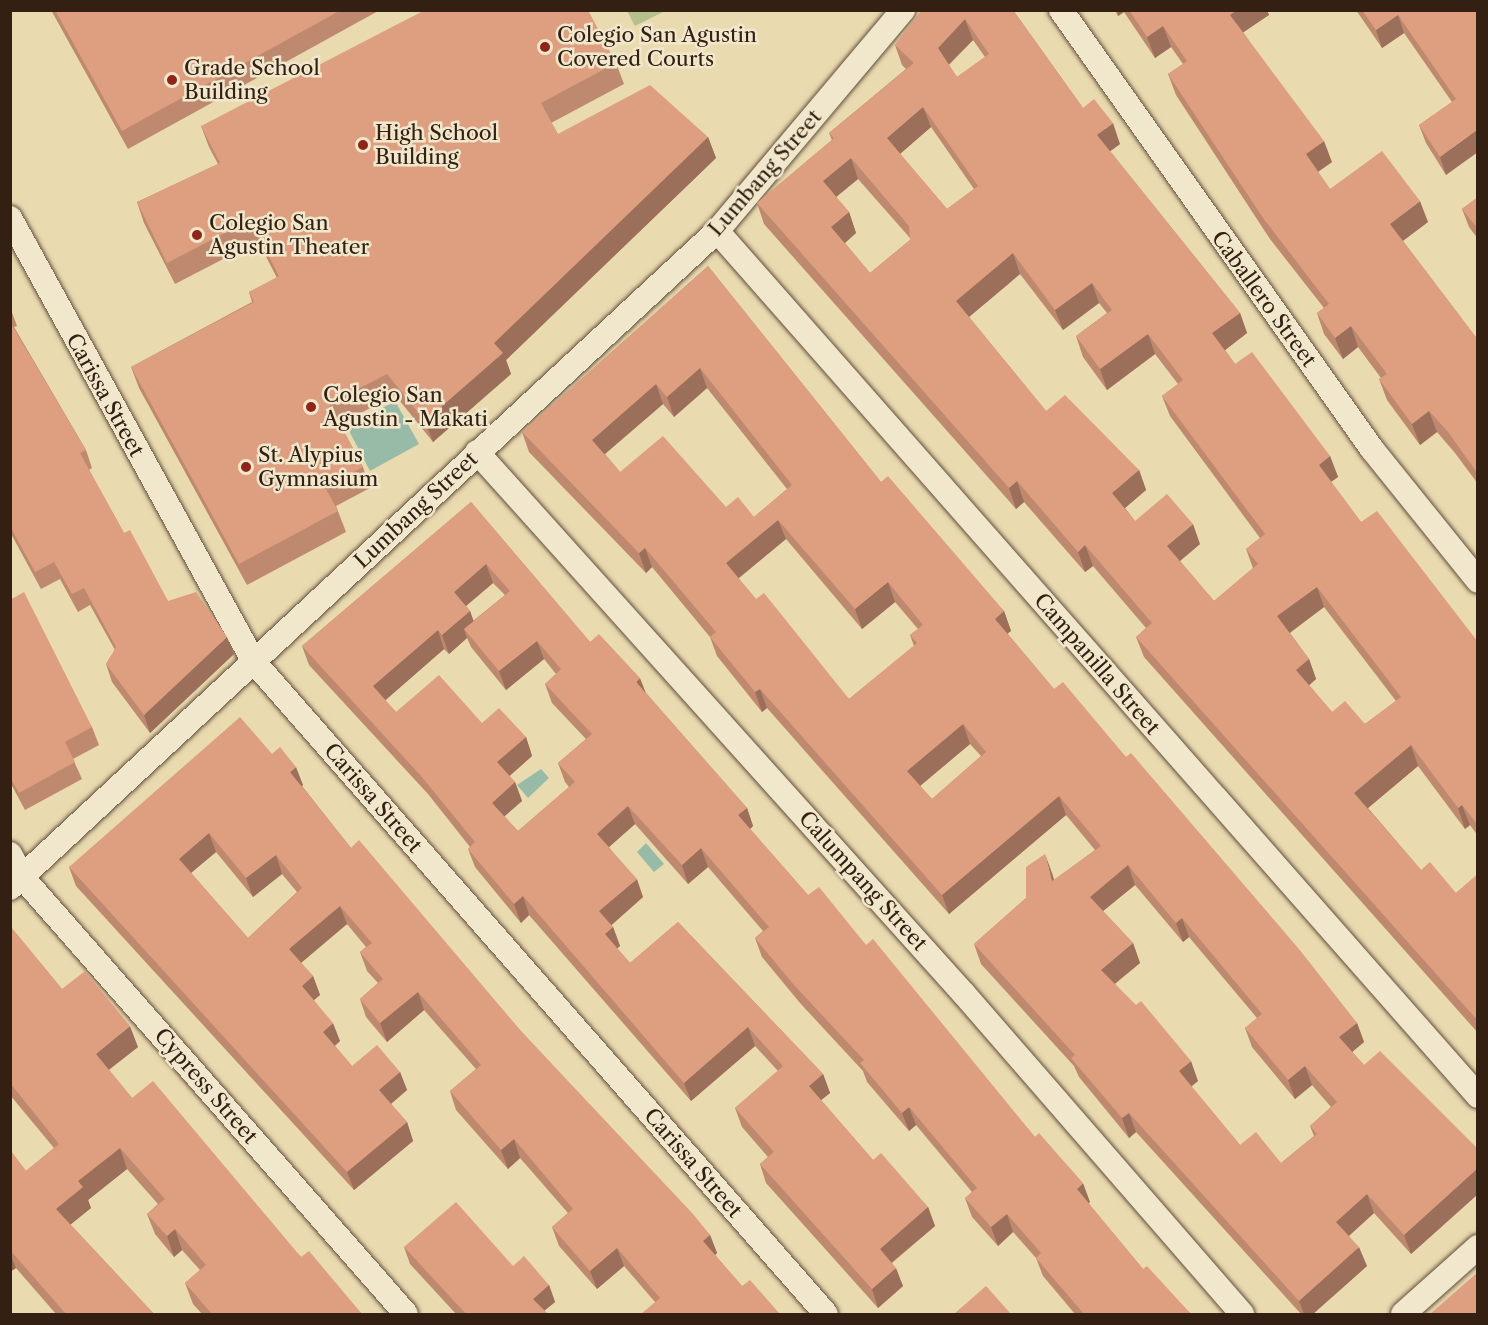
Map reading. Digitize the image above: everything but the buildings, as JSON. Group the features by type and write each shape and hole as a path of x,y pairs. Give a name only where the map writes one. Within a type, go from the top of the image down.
{"street":[{"name":"Lumbang Street","path":"17,883 477,452 717,231 903,10"},
{"name":"Caballero Street","path":"1060,10 1372,449 1478,581"},
{"name":"Carissa Street","path":"10,218 254,662 826,1314"},
{"name":"Campanilla Street","path":"717,231 1478,1096"},
{"name":"Calumpang Street","path":"477,452 956,985 1242,1314"},
{"name":"Cypress Street","path":"10,854 17,883 406,1314"},
{"path":"1403,1314 1478,1247"}],"green space":[{"path":"627,11 665,11 635,26"}],"shaded area":[{"path":"395,401 419,444 370,471 347,427"},
{"path":"541,769 549,778 528,798 517,785"},
{"path":"646,843 664,864 654,872 637,852"}],"place":[{"name":"Colegio San Agustin Covered Courts","path":"545,47"},
{"name":"Grade School Building","path":"172,80"},
{"name":"High School Building","path":"363,145"},
{"name":"Colegio San Agustin Theater","path":"197,235"},
{"name":"Colegio San Agustin - Makati","path":"311,407"},
{"name":"St. Alypius Gymnasium","path":"246,467"}]}
